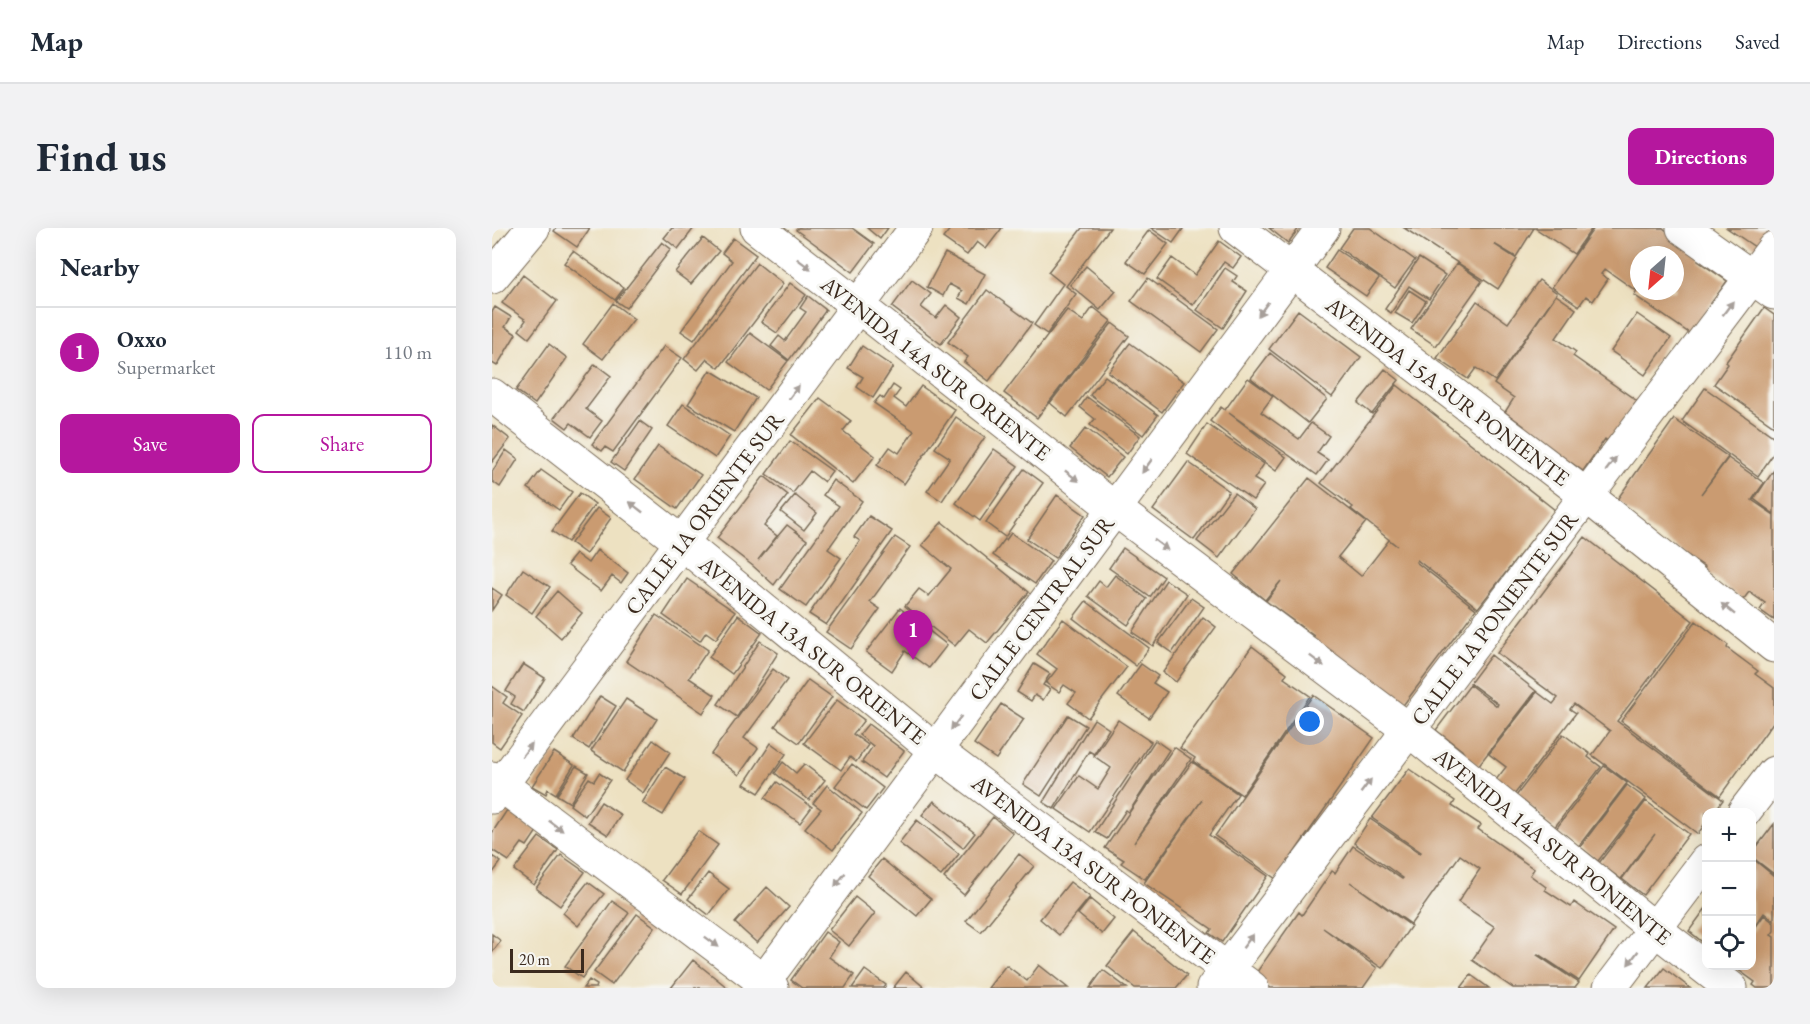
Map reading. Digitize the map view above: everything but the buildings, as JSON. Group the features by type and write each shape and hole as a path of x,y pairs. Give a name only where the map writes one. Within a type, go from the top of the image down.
{"street":[{"path":"492,277 533,228"},
{"name":"AVENIDA 14A SUR ORIENTE","path":"757,228 1115,509"},
{"name":"CALLE 1A ORIENTE SUR","path":"495,787 682,543 916,228"},
{"name":"AVENIDA 15A SUR PONIENTE","path":"1236,228 1587,495 1774,646"},
{"name":"CALLE CENTRAL SUR","path":"765,986 1323,228"},
{"path":"1683,228 1763,285"},
{"name":"CALLE 1A PONIENTE SUR","path":"1231,982 1408,730 1587,495 1763,285 1774,248"},
{"name":"AVENIDA 13A SUR ORIENTE","path":"492,395 682,543 936,751"},
{"name":"AVENIDA 14A SUR PONIENTE","path":"1115,509 1408,730 1731,988"},
{"name":"AVENIDA 13A SUR PONIENTE","path":"936,751 1231,982"},
{"path":"1748,808 1774,773"},
{"path":"495,787 765,986"},
{"path":"1610,988 1706,862"}],"place":[{"name":"Oxxo","path":"913,660"}]}
